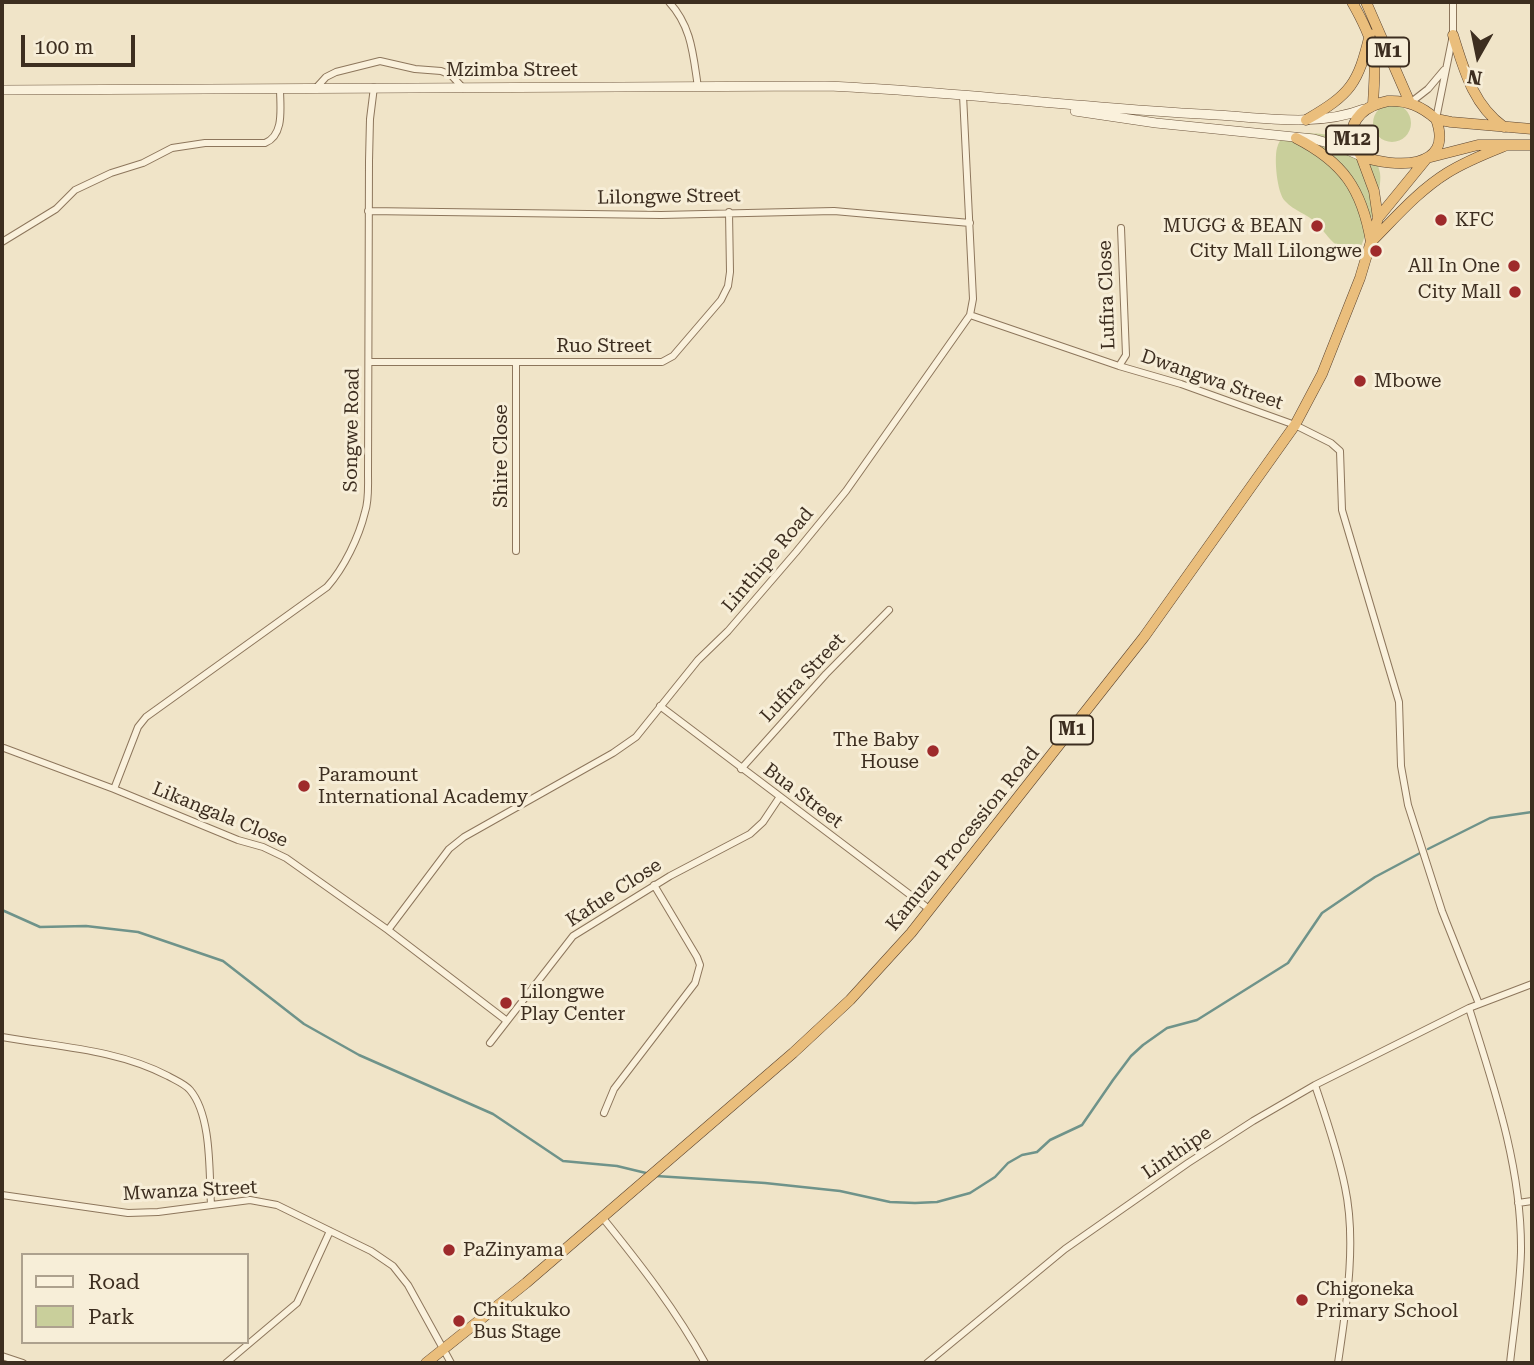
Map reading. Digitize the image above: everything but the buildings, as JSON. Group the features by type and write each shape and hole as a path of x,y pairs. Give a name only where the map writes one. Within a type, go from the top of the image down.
{"highway":[{"name":"M1","path":"1352,2 1370,34 1375,64 1368,107"},
{"name":"M1","path":"1366,2 1410,103"},
{"path":"1306,120 1337,101 1349,90 1360,74 1370,34"},
{"path":"1453,35 1479,104 1489,117 1504,127"},
{"name":"M12","path":"1410,103 1388,101 1368,107 1352,130 1354,145 1361,156 1384,164 1398,164 1413,163 1478,145 1532,145"},
{"path":"1410,103 1436,119 1532,129"},
{"path":"1427,158 1436,148 1439,137 1436,119"},
{"path":"1296,138 1319,150 1345,173 1366,219 1371,242"},
{"path":"1371,242 1436,180 1507,145"},
{"name":"M1","path":"1361,156 1374,191 1378,218"},
{"name":"M1","path":"1378,218 1427,158"},
{"name":"Kamuzu Procession Road","path":"426,1363 526,1283 827,1023 883,964 929,909 1144,637 1295,425 1322,374 1360,278 1378,218"}],"main road":[{"name":"Mzimba Street","path":"2,90 838,86 1022,101"},
{"path":"1022,101 1306,120 1345,117 1368,107"},
{"path":"1022,101 1113,117 1328,142 1361,156"}],"street":[{"path":"669,2 681,15 688,29 698,87"},
{"path":"1436,119 1453,35 1453,2"},
{"path":"316,88 336,72 380,61 415,69 441,71 457,79 463,88"},
{"path":"1410,103 1434,83 1447,65"},
{"path":"2,242 56,209 75,190 111,173 143,163 172,148 205,143 265,144 274,138 279,127 280,88"},
{"name":"Songwe Road","path":"114,789 138,727 146,718 319,593 339,572 366,511 369,473 368,211 370,119 374,88"},
{"path":"963,95 973,299 970,315"},
{"name":"Lilongwe Street","path":"368,211 661,215 834,211 970,223"},
{"name":"Ruo Street","path":"369,362 653,363 669,359 721,300 728,286 729,212"},
{"name":"Lufira Close","path":"1121,228 1126,355 1121,364"},
{"name":"Dwangwa Street","path":"970,315 1181,384 1295,425 1331,443 1340,451 1342,510 1397,691 1401,766 1408,805 1442,911 1479,1004"},
{"name":"Linthipe Road","path":"388,930 450,849 464,837 636,737 698,660 728,631 846,491 970,315"},
{"name":"Shire Close","path":"516,362 516,551"},
{"name":"Lufira Street","path":"741,769 826,674 889,610"},
{"name":"Bua Street","path":"660,706 929,909"},
{"name":"Likangala Close","path":"4,748 286,858 388,930 507,1021"},
{"name":"Kafue Close","path":"490,1043 573,936 654,885 750,834 779,798"},
{"path":"604,1113 614,1089 687,995 699,974 697,957 654,885"},
{"name":"Linthipe","path":"927,1363 1065,1249 1188,1163 1315,1085 1469,1008 1532,984"},
{"path":"1469,1008 1502,1116 1518,1203 1521,1254 1510,1363"},
{"path":"2,1037 121,1057 159,1071 185,1086 191,1091 198,1105 205,1128 211,1205"},
{"path":"1315,1085 1333,1139 1347,1198 1350,1260 1338,1363"},
{"name":"Mwanza Street","path":"2,1195 128,1213 158,1212 240,1201 277,1205 380,1256 393,1266 408,1285 451,1363"},
{"path":"1518,1203 1532,1201"},
{"path":"601,1217 657,1285 705,1363"},
{"path":"226,1363 297,1303 330,1231"},
{"path":"2,1356 23,1363"}],"green space":[{"path":"1392,104 1405,110 1411,123 1405,136 1392,142 1379,136 1373,123 1379,110"},
{"path":"1284,133 1342,137 1367,149 1375,159 1380,173 1379,191 1359,252 1338,246 1313,220 1282,197 1276,160"}],"waterway":[{"path":"1428,849 1490,818 1532,812"},
{"path":"656,1176 840,1191 890,1202 937,1202 970,1193 995,1177 1008,1163 1022,1155 1037,1152 1050,1140 1082,1125 1131,1056 1143,1045 1167,1028 1197,1020 1288,963 1322,913 1375,877 1422,852"},
{"path":"2,910 40,927 86,926 138,932 223,961 304,1024 359,1055 493,1114 563,1161 617,1166 646,1173"}],"place":[{"name":"KFC","path":"1441,220"},
{"name":"MUGG & BEAN","path":"1317,226"},
{"name":"City Mall Lilongwe","path":"1376,251"},
{"name":"All In One","path":"1514,266"},
{"name":"City Mall","path":"1515,292"},
{"name":"Mbowe","path":"1360,381"},
{"name":"The Baby House","path":"933,751"},
{"name":"Paramount International Academy","path":"304,786"},
{"name":"Lilongwe Play Center","path":"506,1003"},
{"name":"PaZinyama","path":"449,1250"},
{"name":"Chigoneka Primary School","path":"1302,1300"},
{"name":"Chitukuko Bus Stage","path":"459,1321"}]}
